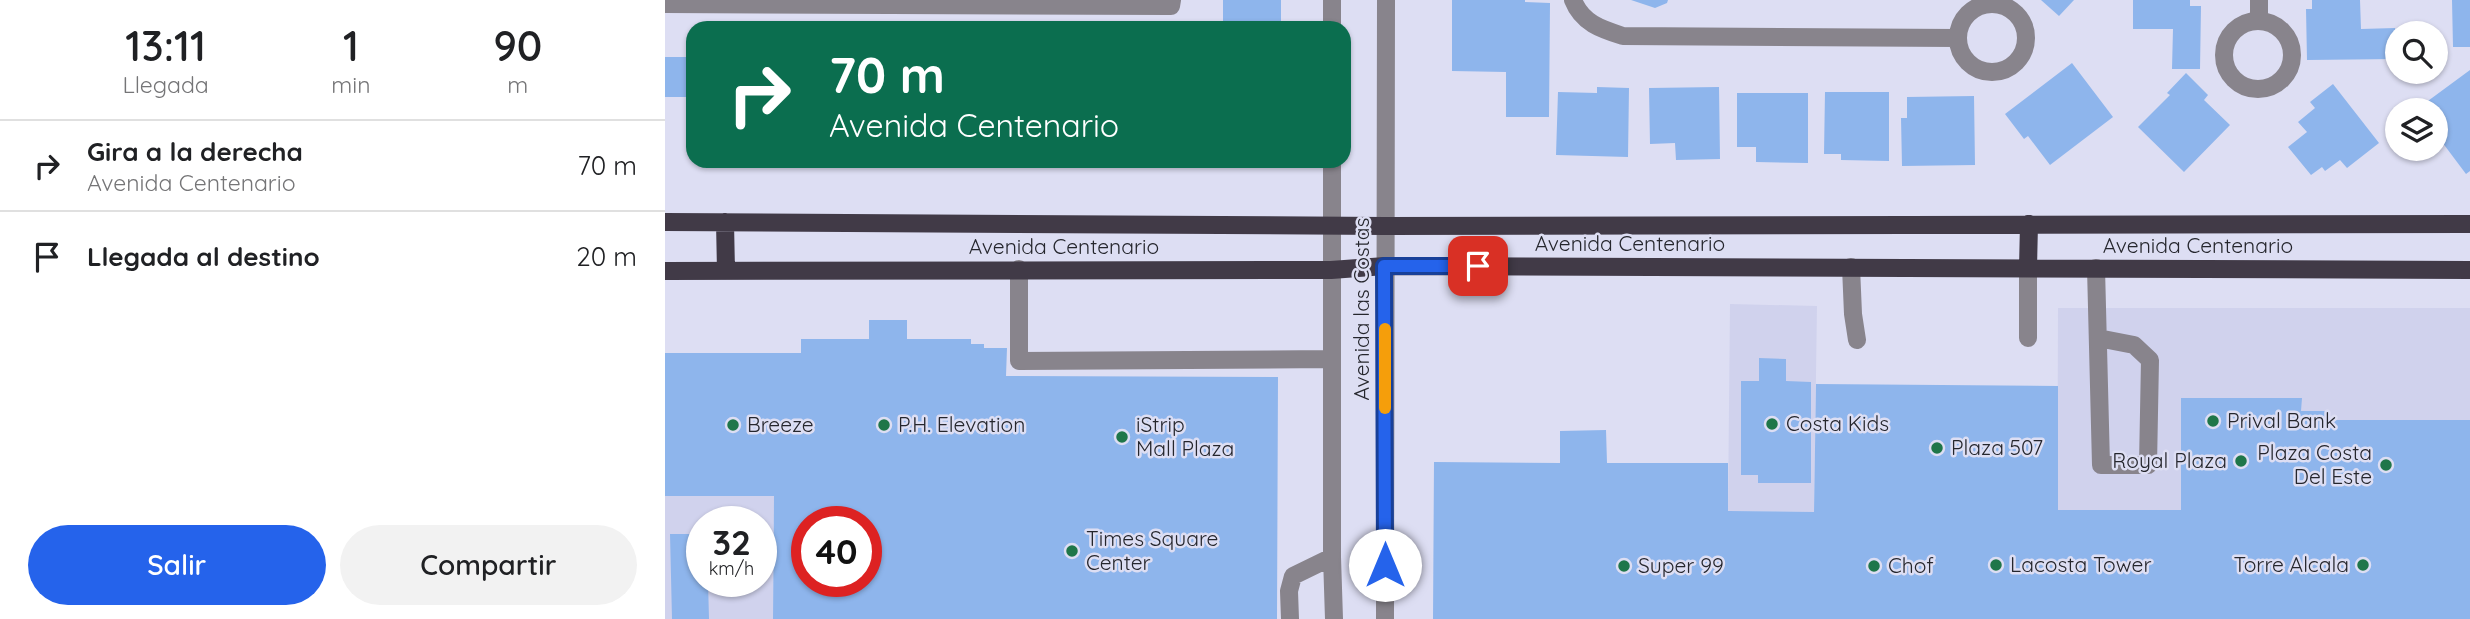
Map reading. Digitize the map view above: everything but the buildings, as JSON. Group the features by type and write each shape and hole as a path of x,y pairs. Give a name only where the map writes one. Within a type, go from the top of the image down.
{"main road":[{"name":"Avenida Centenario","path":"665,222 1332,226 2470,224"},
{"path":"725,222 726,271"},
{"path":"2028,268 2029,224"},
{"name":"Avenida Centenario","path":"665,271 1331,270 1384,266 2470,270"}],"street":[{"path":"665,4 777,2 1171,6 1172,0"},
{"path":"1332,0 1332,21"},
{"name":"Avenida las Costas","path":"1385,619 1386,0"},
{"path":"1573,0 1576,8 1593,26 1623,36 1957,38"},
{"path":"2259,0 2259,21"},
{"name":"Avenida las Costas","path":"1332,168 1334,619"},
{"path":"1851,267 1857,340"},
{"path":"2028,268 2028,338"},
{"path":"2097,268 2098,338 2101,465 2148,465 2150,360 2134,345 2098,338"},
{"path":"1019,269 1019,361 1332,359"},
{"path":"1290,619 1289,591 1293,576 1332,558"}],"shaded area":[{"name":"Costa Kids","path":"1730,304 1817,306 1814,512 1728,511"},
{"path":"2058,308 2470,308 2470,511 2057,619"},
{"path":"665,496 774,496 774,506 686,506 686,597 773,597 773,619 665,619"}],"slow traffic":[{"path":"1385,329 1385,408"}],"place":[{"name":"Prival Bank","path":"2213,421"},
{"name":"Costa Kids","path":"1772,424"},
{"name":"Breeze","path":"733,425"},
{"name":"P.H. Elevation","path":"884,425"},
{"name":"iStrip Mall Plaza","path":"1122,437"},
{"name":"Plaza 507","path":"1937,448"},
{"name":"Royal Plaza","path":"2241,461"},
{"name":"Plaza Costa Del Este","path":"2386,465"},
{"name":"Times Square Center","path":"1072,551"},
{"name":"Lacosta Tower","path":"1996,565"},
{"name":"Torre Alcala","path":"2363,565"},
{"name":"Super 99","path":"1624,566"},
{"name":"Chof","path":"1874,566"}],"route":[{"path":"1385,565 1384,266 1478,266"}]}
